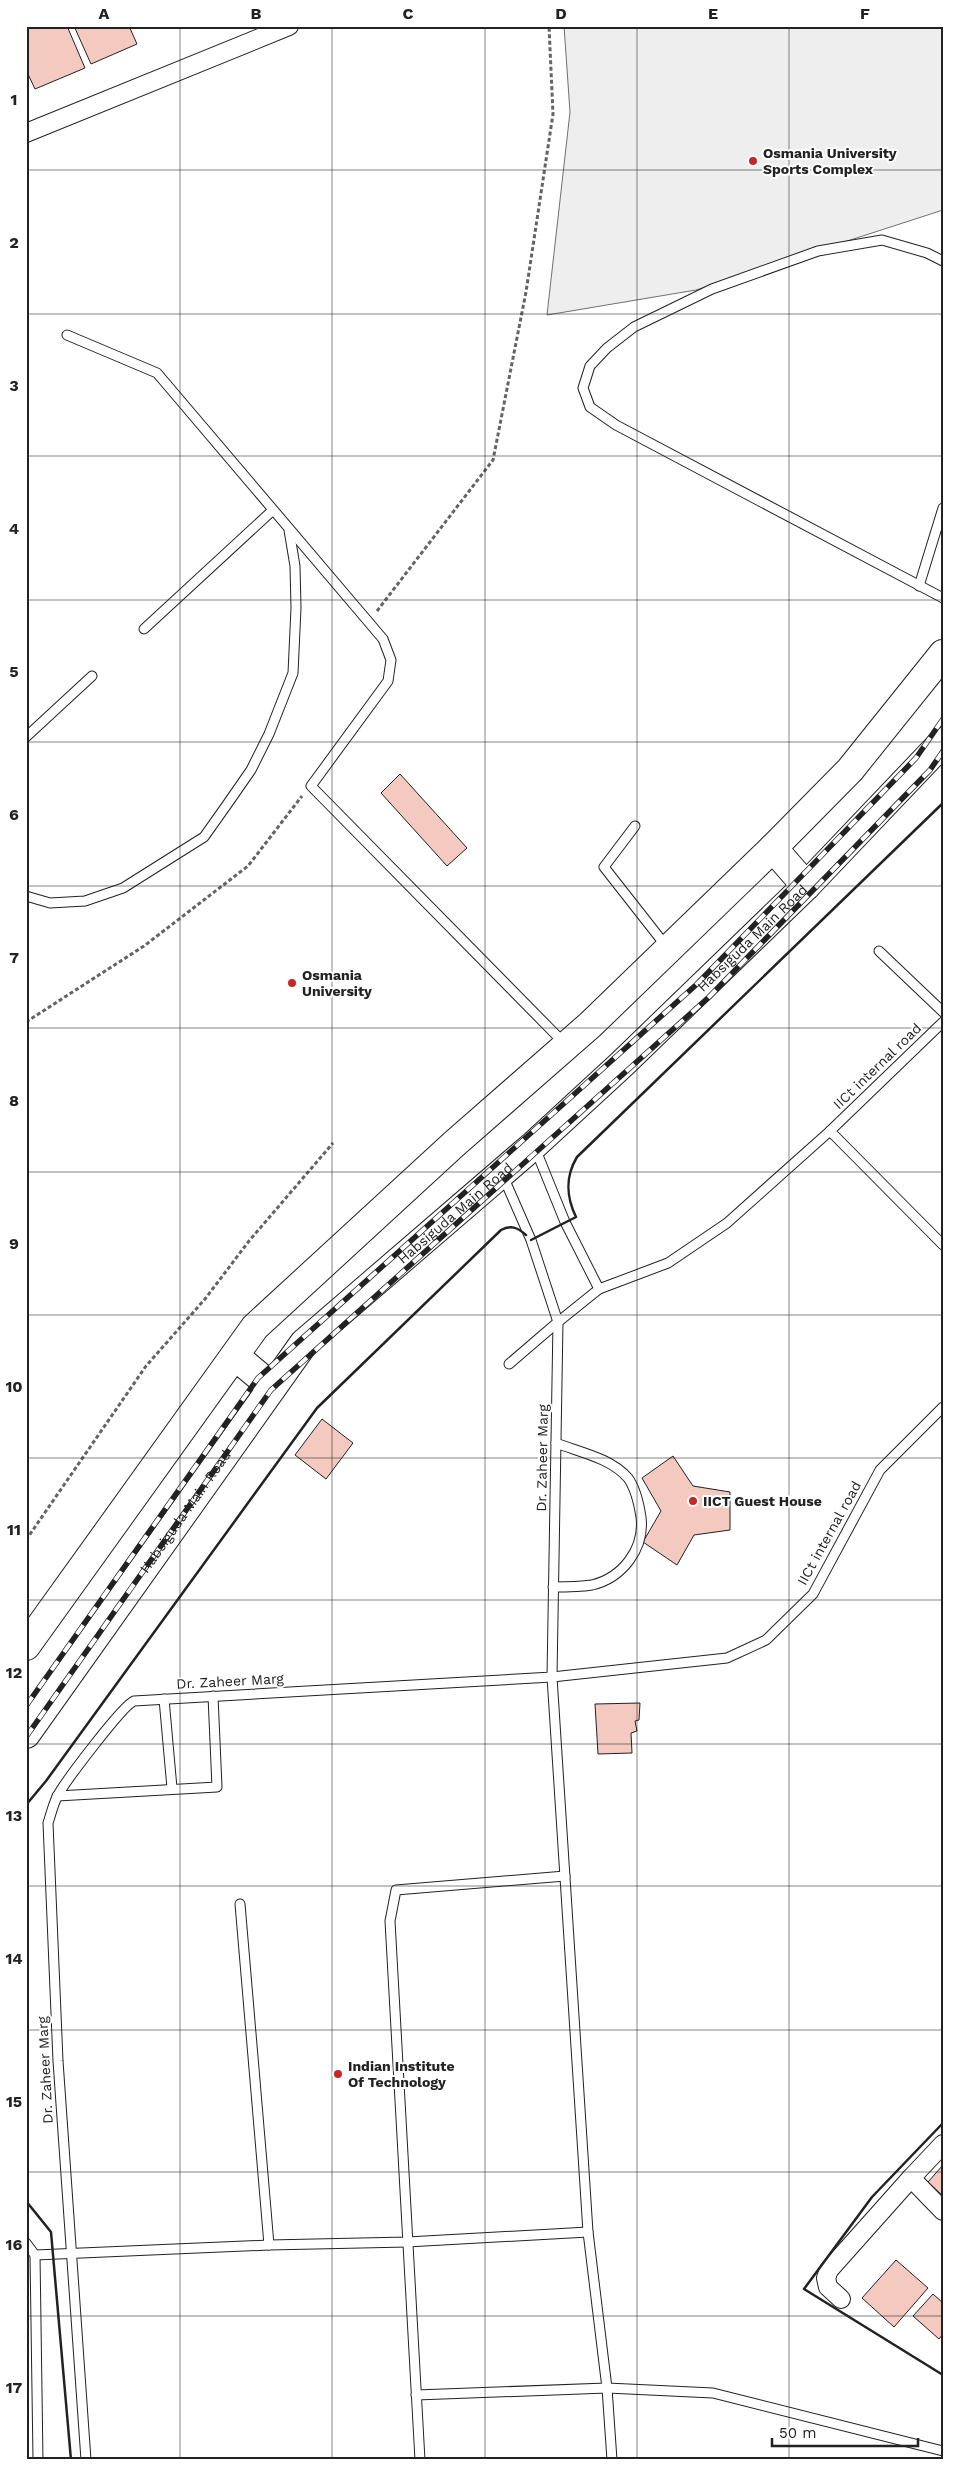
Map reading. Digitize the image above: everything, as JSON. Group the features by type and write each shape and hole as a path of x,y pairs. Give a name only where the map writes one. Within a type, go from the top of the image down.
{"main road":[{"path":"26,1646 255,1327 454,1144 590,1025 773,848 850,770 943,654"},
{"name":"Habsiguda Main Road","path":"26,1734 304,1344 501,1171 534,1145 622,1064 806,886 943,742"},
{"path":"773,848 806,886"},
{"path":"235,1356 272,1387"}],"street":[{"path":"26,133 289,26"},
{"path":"841,2299 828,2287 826,2278 829,2270 943,2144"},
{"path":"911,2178 943,2211"}],"lane":[{"path":"943,261 927,253 882,240 818,251 712,289 634,327 607,348 590,366 583,388 590,407 616,425 943,598"},
{"path":"66,334 157,373 383,639 391,660 388,681 310,786 566,1045"},
{"path":"919,586 943,508"},
{"path":"144,629 273,510"},
{"path":"26,896 50,903 85,901 123,888 204,837 250,770 269,734 293,673 296,649 295,566 288,528"},
{"path":"26,737 92,676"},
{"path":"635,826 604,867 668,949"},
{"path":"879,951 943,1012"},
{"name":"IICt internal road","path":"598,1289 668,1264 727,1223 830,1131 943,1022"},
{"path":"830,1131 943,1245"},
{"path":"509,1364 598,1289 565,1222 534,1145"},
{"name":"Dr. Zaheer Marg","path":"86,2460 58,2061 48,1823 58,1796 129,1703 134,1701 552,1677 558,1322 531,1240 501,1171"},
{"name":"IICt internal road","path":"552,1677 727,1658 766,1640 813,1594 880,1470 942,1409"},
{"path":"553,1587 591,1585 617,1574 639,1545 642,1525 639,1500 628,1478 612,1464 556,1444"},
{"path":"552,1677 588,2232 607,2388 612,2460"},
{"path":"58,1796 172,1788 217,1787 213,1696"},
{"path":"164,1699 172,1788"},
{"path":"420,2460 390,1921 396,1890 565,1876"},
{"path":"240,1904 269,2245"},
{"path":"35,2255 269,2245 407,2242 588,2232"},
{"path":"26,2243 35,2255 38,2460"},
{"path":"416,2395 607,2388 713,2392 943,2451"}],"path":[{"path":"368,622 493,460 526,292 553,114 549,26"},
{"path":"26,1022 144,946 248,866 310,786"},
{"path":"26,1540 146,1366 205,1299 250,1241 333,1143"}],"shaded area":[{"name":"Osmania University Sports Complex","path":"564,26 943,26 943,210 696,290 547,315 570,112"}],"building":[{"path":"26,26 67,26 85,68 35,89 26,70"},
{"path":"74,26 129,26 137,44 91,64"},
{"path":"400,774 467,848 447,866 381,793"},
{"path":"322,1419 353,1443 326,1479 295,1455"},
{"name":"IICT Guest House","path":"673,1456 693,1486 730,1492 730,1530 694,1535 677,1565 643,1542 661,1511 642,1478"},
{"path":"640,1703 639,1720 635,1721 637,1731 631,1733 632,1753 598,1754 595,1704"},
{"path":"943,2165 943,2196 928,2182"},
{"path":"896,2260 928,2288 894,2327 862,2298"},
{"path":"933,2294 943,2303 943,2334 939,2339 913,2316"}],"railway":[{"path":"26,1706 258,1378 697,984 916,758 943,719"},
{"path":"26,1737 271,1390 709,997 930,770 943,751"}],"wall":[{"path":"531,1240 576,1217 570,1202 568,1187 570,1172 577,1157 943,803"},
{"path":"26,1805 46,1781 317,1408 501,1230 514,1228 526,1235"},
{"path":"943,2123 872,2197 804,2289 943,2375"},
{"path":"26,2201 51,2232 71,2460"}],"place":[{"name":"Osmania University Sports Complex","path":"753,161"},
{"name":"Osmania University","path":"292,983"},
{"name":"IICT Guest House","path":"693,1501"},
{"name":"Indian Institute Of Technology","path":"338,2074"}]}
